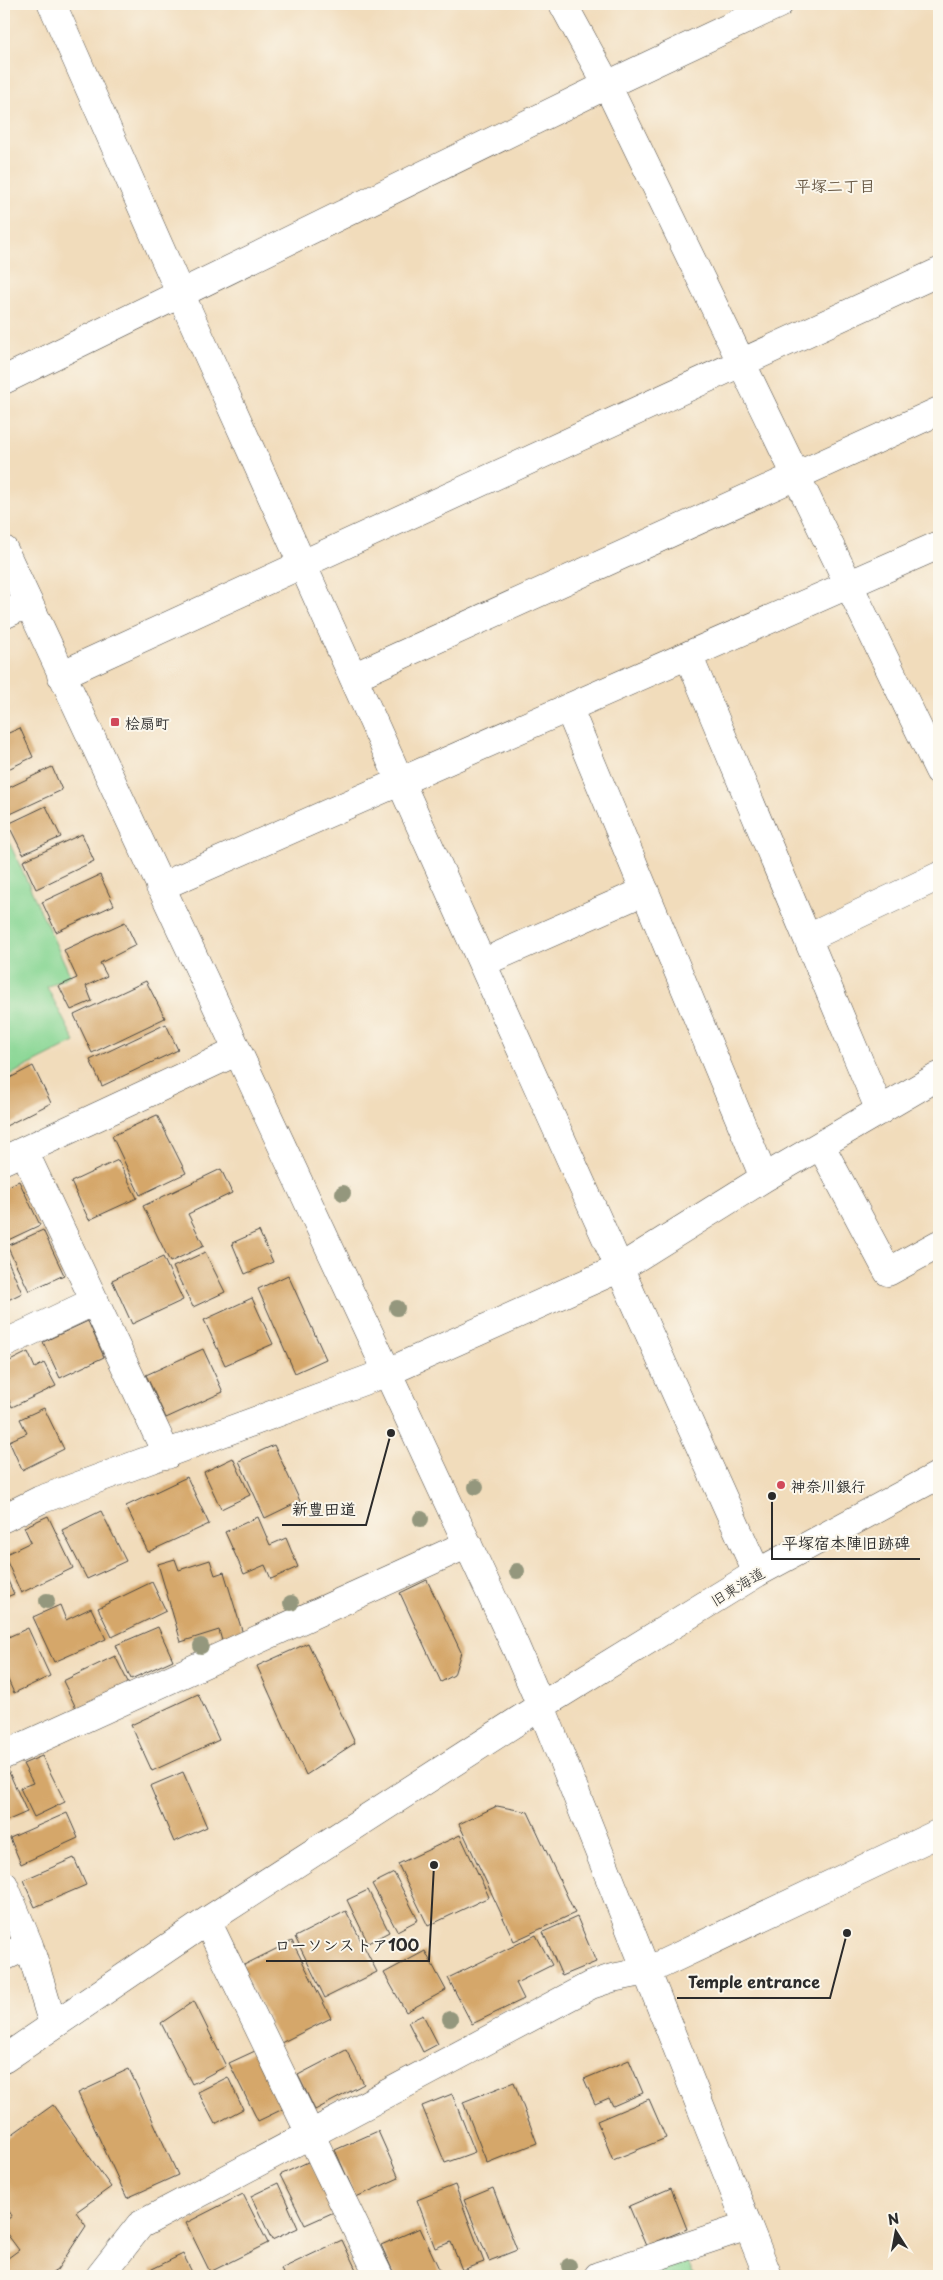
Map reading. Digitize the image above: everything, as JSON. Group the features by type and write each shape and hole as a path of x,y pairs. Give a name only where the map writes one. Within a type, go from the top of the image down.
{"street":[{"path":"52,4 400,782 758,1573"},
{"path":"564,4 608,85 797,476 848,587 939,771"},
{"path":"4,380 608,85 779,4"},
{"path":"61,675 939,272"},
{"path":"353,677 939,411"},
{"path":"160,887 939,546"},
{"path":"4,550 236,1052 468,1544 541,1706 768,2276"},
{"path":"4,615 28,603"},
{"path":"689,657 880,1111"},
{"path":"569,709 764,1178"},
{"path":"808,938 939,876"},
{"path":"482,962 645,891"},
{"path":"167,1455 95,1301 14,1156 236,1052"},
{"path":"4,1518 40,1500 167,1455 388,1372 620,1268 764,1178 939,1076"},
{"path":"821,1146 888,1272 939,1244"},
{"path":"4,1344 95,1301"},
{"name":"旧東海道","path":"4,2059 207,1921 541,1706 758,1573 939,1475"},
{"path":"4,1755 468,1544"},
{"path":"100,2276 140,2225 592,1985 612,1978 646,1971 939,1834"},
{"path":"4,1885 29,1945 53,2025"},
{"path":"207,1921 312,2134 379,2276"},
{"path":"4,1957 29,1945"},
{"path":"598,2276 748,2226"},
{"path":"748,2226 749,2276"},
{"path":"748,2226 782,2276"}],"green space":[{"path":"4,831 70,975 47,987 75,1042 4,1078"},
{"path":"686,2257 694,2276 631,2276"}],"building":[{"path":"20,728 33,757 4,771 4,735"},
{"path":"52,767 62,790 4,817 4,790"},
{"path":"46,806 61,837 23,854 8,824"},
{"path":"82,834 94,861 36,889 23,861"},
{"path":"100,875 114,905 56,932 42,902"},
{"path":"125,922 136,945 100,963 107,976 86,986 92,1001 71,1010 59,986 77,978 64,950"},
{"path":"146,981 165,1018 92,1053 74,1015"},
{"path":"166,1024 178,1050 102,1086 90,1060"},
{"path":"33,1066 51,1103 4,1127 4,1081"},
{"path":"157,1115 186,1173 140,1195 112,1136"},
{"path":"118,1160 137,1198 89,1220 71,1182"},
{"path":"221,1169 232,1193 188,1214 204,1246 170,1262 143,1206"},
{"path":"19,1181 40,1225 4,1242 4,1188"},
{"path":"43,1230 64,1275 29,1291 7,1246"},
{"path":"259,1231 273,1262 245,1274 232,1243"},
{"path":"4,1252 22,1293 4,1302"},
{"path":"205,1252 225,1292 193,1307 173,1267"},
{"path":"163,1257 183,1300 132,1324 112,1280"},
{"path":"288,1275 326,1359 295,1373 258,1289"},
{"path":"252,1298 273,1344 225,1365 204,1320"},
{"path":"88,1321 104,1357 60,1378 43,1342"},
{"path":"203,1349 223,1392 166,1418 146,1375"},
{"path":"28,1352 35,1368 44,1363 56,1386 12,1407 4,1390 4,1364"},
{"path":"44,1408 64,1449 22,1470 9,1441 27,1433 20,1419"},
{"path":"274,1445 300,1501 265,1518 239,1461"},
{"path":"233,1458 250,1495 221,1509 204,1472"},
{"path":"187,1477 209,1524 148,1552 126,1506"},
{"path":"101,1511 126,1561 87,1579 62,1530"},
{"path":"48,1516 73,1568 21,1593 4,1555 31,1542 24,1527"},
{"path":"258,1517 270,1545 286,1538 298,1567 271,1579 265,1565 244,1574 225,1532"},
{"path":"175,1559 179,1570 210,1560 215,1575 224,1572 243,1634 222,1641 219,1630 181,1642 158,1564"},
{"path":"4,1572 14,1594 4,1598"},
{"path":"427,1580 461,1652 454,1675 441,1682 400,1593"},
{"path":"152,1582 166,1611 112,1637 98,1608"},
{"path":"60,1605 66,1620 91,1608 106,1639 54,1662 33,1617"},
{"path":"158,1627 173,1660 131,1679 116,1645"},
{"path":"28,1628 50,1676 14,1693 4,1671 4,1639"},
{"path":"308,1643 355,1743 306,1775 257,1666"},
{"path":"115,1656 129,1684 77,1710 63,1681"},
{"path":"198,1694 219,1740 152,1771 131,1725"},
{"path":"42,1756 65,1802 34,1817 20,1788 33,1783 23,1764"},
{"path":"7,1768 27,1812 4,1822 4,1769"},
{"path":"183,1772 207,1827 174,1842 150,1786"},
{"path":"497,1806 528,1812 575,1913 514,1941 459,1824"},
{"path":"67,1813 78,1838 21,1864 10,1838"},
{"path":"460,1835 489,1897 428,1926 398,1864"},
{"path":"74,1858 86,1885 35,1907 23,1880"},
{"path":"394,1873 418,1920 397,1931 372,1884"},
{"path":"368,1890 389,1932 368,1943 347,1900"},
{"path":"346,1911 377,1972 325,1998 295,1937"},
{"path":"577,1917 596,1962 562,1976 543,1932"},
{"path":"536,1935 552,1965 516,1983 524,1999 472,2024 448,1978"},
{"path":"292,1941 331,2018 281,2043 242,1966"},
{"path":"425,1951 446,1990 406,2012 384,1973"},
{"path":"194,2001 226,2066 192,2084 161,2023"},
{"path":"423,2015 438,2044 423,2052 408,2022"},
{"path":"346,2050 364,2084 315,2110 298,2075"},
{"path":"255,2051 283,2109 258,2121 229,2063"},
{"path":"629,2060 643,2093 613,2106 609,2098 595,2104 584,2079"},
{"path":"129,2069 178,2175 127,2198 78,2093"},
{"path":"228,2077 243,2109 215,2124 198,2092"},
{"path":"514,2082 537,2143 487,2163 463,2102"},
{"path":"452,2094 475,2152 445,2163 422,2106"},
{"path":"649,2099 666,2138 613,2160 597,2121"},
{"path":"53,2105 111,2187 76,2212 86,2226 57,2270 48,2276 4,2276 4,2261 19,2250 4,2230 4,2222 12,2216 4,2203 4,2140"},
{"path":"378,2131 399,2178 356,2197 335,2150"},
{"path":"310,2161 334,2212 305,2225 280,2175"},
{"path":"278,2183 298,2228 272,2240 251,2196"},
{"path":"455,2185 484,2262 462,2270 451,2242 435,2248 417,2200"},
{"path":"493,2188 517,2250 489,2261 464,2200"},
{"path":"671,2188 687,2229 646,2246 629,2206"},
{"path":"243,2194 268,2243 210,2272 186,2223"},
{"path":"420,2228 441,2273 434,2276 395,2276 381,2245"},
{"path":"342,2240 359,2276 284,2276 281,2269"},
{"path":"183,2254 194,2276 153,2276 150,2270"}],"place":[{"name":"桧扇町","path":"115,722"},
{"name":"新豊田道","path":"391,1433"},
{"name":"神奈川銀行","path":"781,1485"},
{"name":"平塚宿本陣旧跡碑","path":"772,1496"},
{"name":"ローソンストア100","path":"434,1865"},
{"name":"Temple entrance","path":"847,1933"}],"district":[{"name":"平塚二丁目","path":"835,185"}]}
